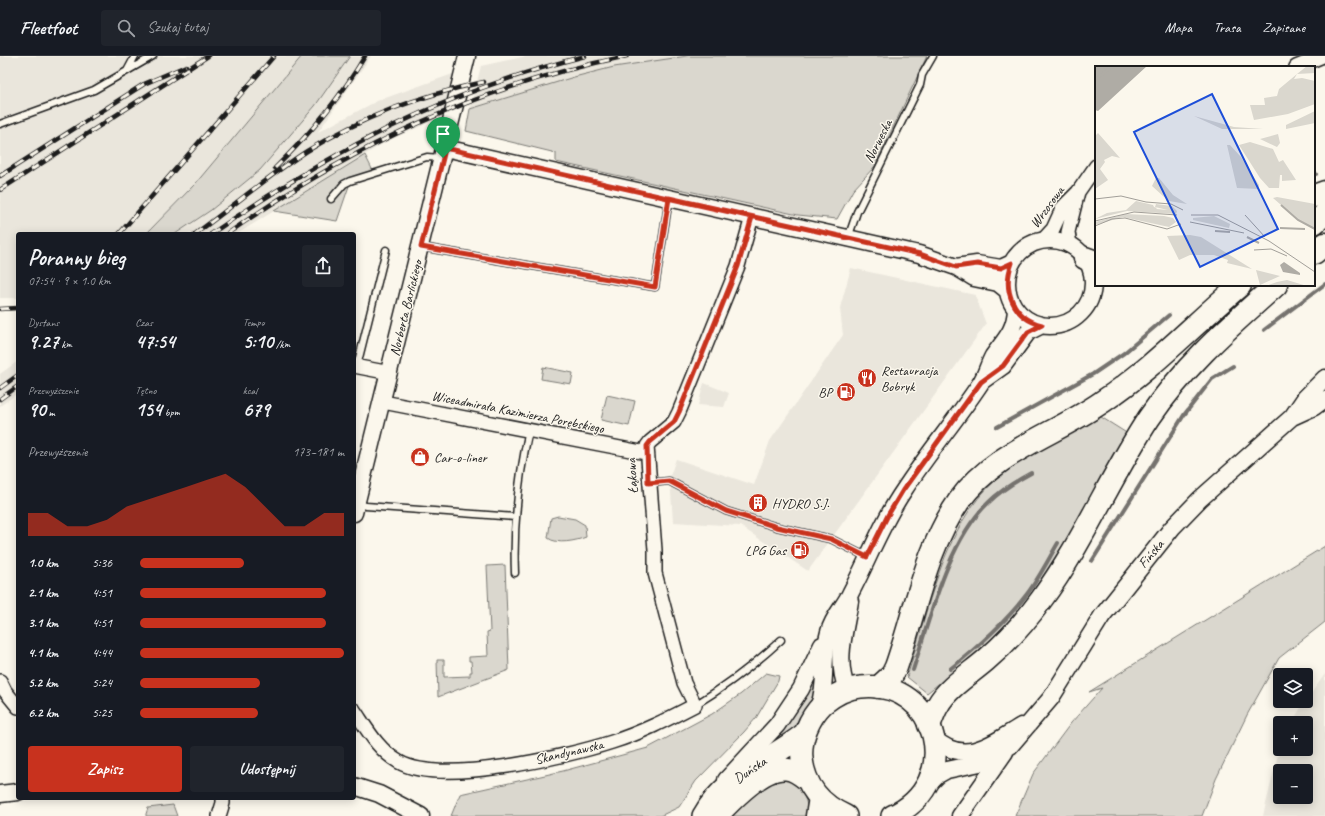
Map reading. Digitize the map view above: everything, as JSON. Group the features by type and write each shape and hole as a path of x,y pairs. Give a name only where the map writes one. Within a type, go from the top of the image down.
{"highway":[{"path":"1315,196 1325,192"},
{"path":"1315,222 1325,214"},
{"path":"1315,252 1325,244"},
{"path":"879,687 892,675 896,667 940,534 959,501 982,475 1008,455 1101,403 1132,381 1239,286"},
{"path":"892,816 909,810 927,786 935,762 932,732 938,705 951,690 1017,630 1041,600 1069,557 1149,418 1173,385 1205,349 1275,286"},
{"path":"846,816 832,809 817,807 807,780 802,757 805,733 810,721 818,709 836,694 847,690 868,686 879,687 892,690 909,700 923,714 932,732"},
{"name":"Duńska","path":"710,811 745,771 790,745 805,733"},
{"name":"Duńska","path":"710,811 746,789 763,776 778,770 786,769 807,780"}],"street":[{"name":"Norberta Barlickiego","path":"356,508 467,56"},
{"path":"1298,66 1323,56"},
{"path":"444,153 669,198 920,254 956,267 974,278 998,283 1008,291"},
{"name":"Wrzosowa","path":"1042,241 1053,229 1064,207 1078,192 1095,167"},
{"name":"Wrzosowa","path":"1078,192 1068,232 1084,255"},
{"name":"Łąkowa","path":"695,705 684,683 655,573 655,550 646,453 650,442 674,422 679,412 738,266 752,217"},
{"path":"956,267 977,264 1001,268 1012,263 1025,249 1042,241 1052,240 1084,255 1089,266 1093,284 1088,303 1083,311 1067,322 1058,325 1042,325 1030,321 1016,308 1008,291 1007,282 1012,263"},
{"path":"710,811 722,784 781,719 808,676 829,629 851,594 867,557 888,515 903,490 981,382 992,358 1013,328 1016,308"},
{"path":"981,382 1003,366 1028,332 1042,325"},
{"path":"356,366 390,373"},
{"name":"Fińska","path":"1292,418 1305,398 1325,378"},
{"name":"Fińska","path":"927,786 947,770 980,763 1010,746 1038,716 1051,698 1102,616 1172,528 1200,499 1292,418 1314,407 1325,399"},
{"name":"Wiceadmirała Kazimierza Porębskiego","path":"383,402 646,453"},
{"path":"847,690 843,679 841,646 851,594"},
{"path":"818,709 824,694 825,648 829,629"},
{"path":"0,681 5,692 16,705"},
{"name":"Skandynawska","path":"356,713 383,751 400,762 420,770 438,772 459,771 530,762 611,742 644,730 695,705"},
{"name":"Fińska","path":"932,732 942,746 952,751 975,751 986,747 1038,716"},
{"path":"960,816 1010,746"},
{"path":"356,787 379,794 421,816"},
{"path":"0,794 16,792"},
{"path":"219,816 223,800"}],"lane":[{"path":"127,71 135,56"},
{"path":"0,124 94,90 153,56"},
{"name":"Norweska","path":"848,238 857,212 920,85 922,75 933,56"},
{"path":"332,199 344,184 350,181 444,153"},
{"path":"421,247 655,287 669,198"},
{"path":"356,362 386,250"},
{"path":"515,573 514,517 529,430"},
{"path":"648,483 669,481 726,511 777,527 831,539 867,557"},
{"path":"356,508 366,506 514,517"},
{"name":"Skandynawska","path":"695,705 723,688 751,667 781,640"}],"shaded area":[{"path":"0,56 302,56 196,183 148,232 16,232 16,298 0,298"},
{"path":"302,56 350,56 315,106 260,170 211,210 178,232 148,232 196,183"},
{"path":"350,56 371,56 318,132 377,101 464,70 453,112 387,141 240,232 178,232 211,210 260,170 315,106"},
{"path":"527,56 687,56 614,67 574,77 470,109 481,66"},
{"path":"687,56 927,56 875,166 853,190 837,219 798,215 556,162 556,153 466,131 470,109 574,77 614,67"},
{"path":"365,155 373,171 350,183 337,221 274,211"},
{"path":"851,268 975,295 986,324 808,571 740,526 673,522 670,476 676,459 754,485 770,441 843,335 840,308"},
{"path":"16,362 16,394 0,406 0,374"},
{"path":"543,367 573,373 571,384 541,379"},
{"path":"704,383 729,393 724,407 698,405"},
{"path":"607,395 635,401 629,426 601,420"},
{"path":"1101,417 1128,434 1077,523 1030,596 1008,623 972,657 927,693 907,677 930,599 950,545 963,520 978,499 1008,470 1034,453"},
{"path":"558,516 575,519 585,525 586,537 561,542 548,538 551,518"},
{"path":"1325,546 1325,622 1279,658 1247,715 1216,779 1202,816 1015,816 1033,774 1071,723 1102,688 1089,692"},
{"path":"505,565 509,670 438,697 437,660 444,660 444,677 470,676 470,672 472,672 469,657 488,656 487,632 490,631 487,566"},
{"path":"817,668 818,692 805,710 794,731 758,753"},
{"path":"766,673 779,676 778,681 756,718 696,781 679,807 660,816 451,816 460,794 563,771 648,748 712,714 741,694"},
{"path":"1325,674 1325,816 1263,816 1273,775 1273,804 1313,804 1313,764 1276,764 1278,756 1313,756 1313,716 1296,716 1301,708 1313,708 1313,691"},
{"path":"770,779 787,779 794,782 804,795 808,816 725,816"},
{"path":"173,805 177,816 146,816 148,808"}],"waterway":[{"path":"1264,330 1325,284"},
{"path":"997,427 1093,374 1124,353 1169,315"},
{"path":"1092,561 1184,415 1212,379 1233,366"},
{"path":"913,670 942,581 962,538 974,519 988,503 1008,486 1031,473"},
{"path":"950,669 991,634 1019,605 1036,582 1058,543"}],"railway":[{"path":"0,190 208,56"},
{"path":"121,232 274,56"},
{"path":"275,168 324,115 346,86 365,56"},
{"path":"214,232 300,176 390,127 436,106 484,87 585,56"},
{"path":"230,232 321,174 369,147 418,124 519,84 572,69 627,56"},
{"path":"0,176 144,84 186,66"},
{"path":"198,232 307,151 349,128 392,109 438,93 484,82"},
{"path":"0,309 16,308"},
{"path":"0,388 16,376"},
{"path":"0,399 16,387"}],"place":[{"name":"Restauracja Bobryk","path":"867,378"},
{"name":"BP","path":"846,392"},
{"name":"Car-o-liner","path":"420,457"},
{"name":"HYDRO S.J.","path":"758,503"},
{"name":"LPG Gas","path":"800,550"}],"route":[{"path":"443,158 421,247 655,287 669,198 920,254 956,267 977,264 1001,268 1012,263 1007,282 1011,300 1022,316 1036,324 1042,325 1028,332 1003,366 981,382 903,490 879,531 867,557 831,539 777,527 726,511 669,481 648,483 647,446 674,422 679,412 720,306 738,266 746,243 752,217 710,208 669,198 445,148 443,158"}]}
